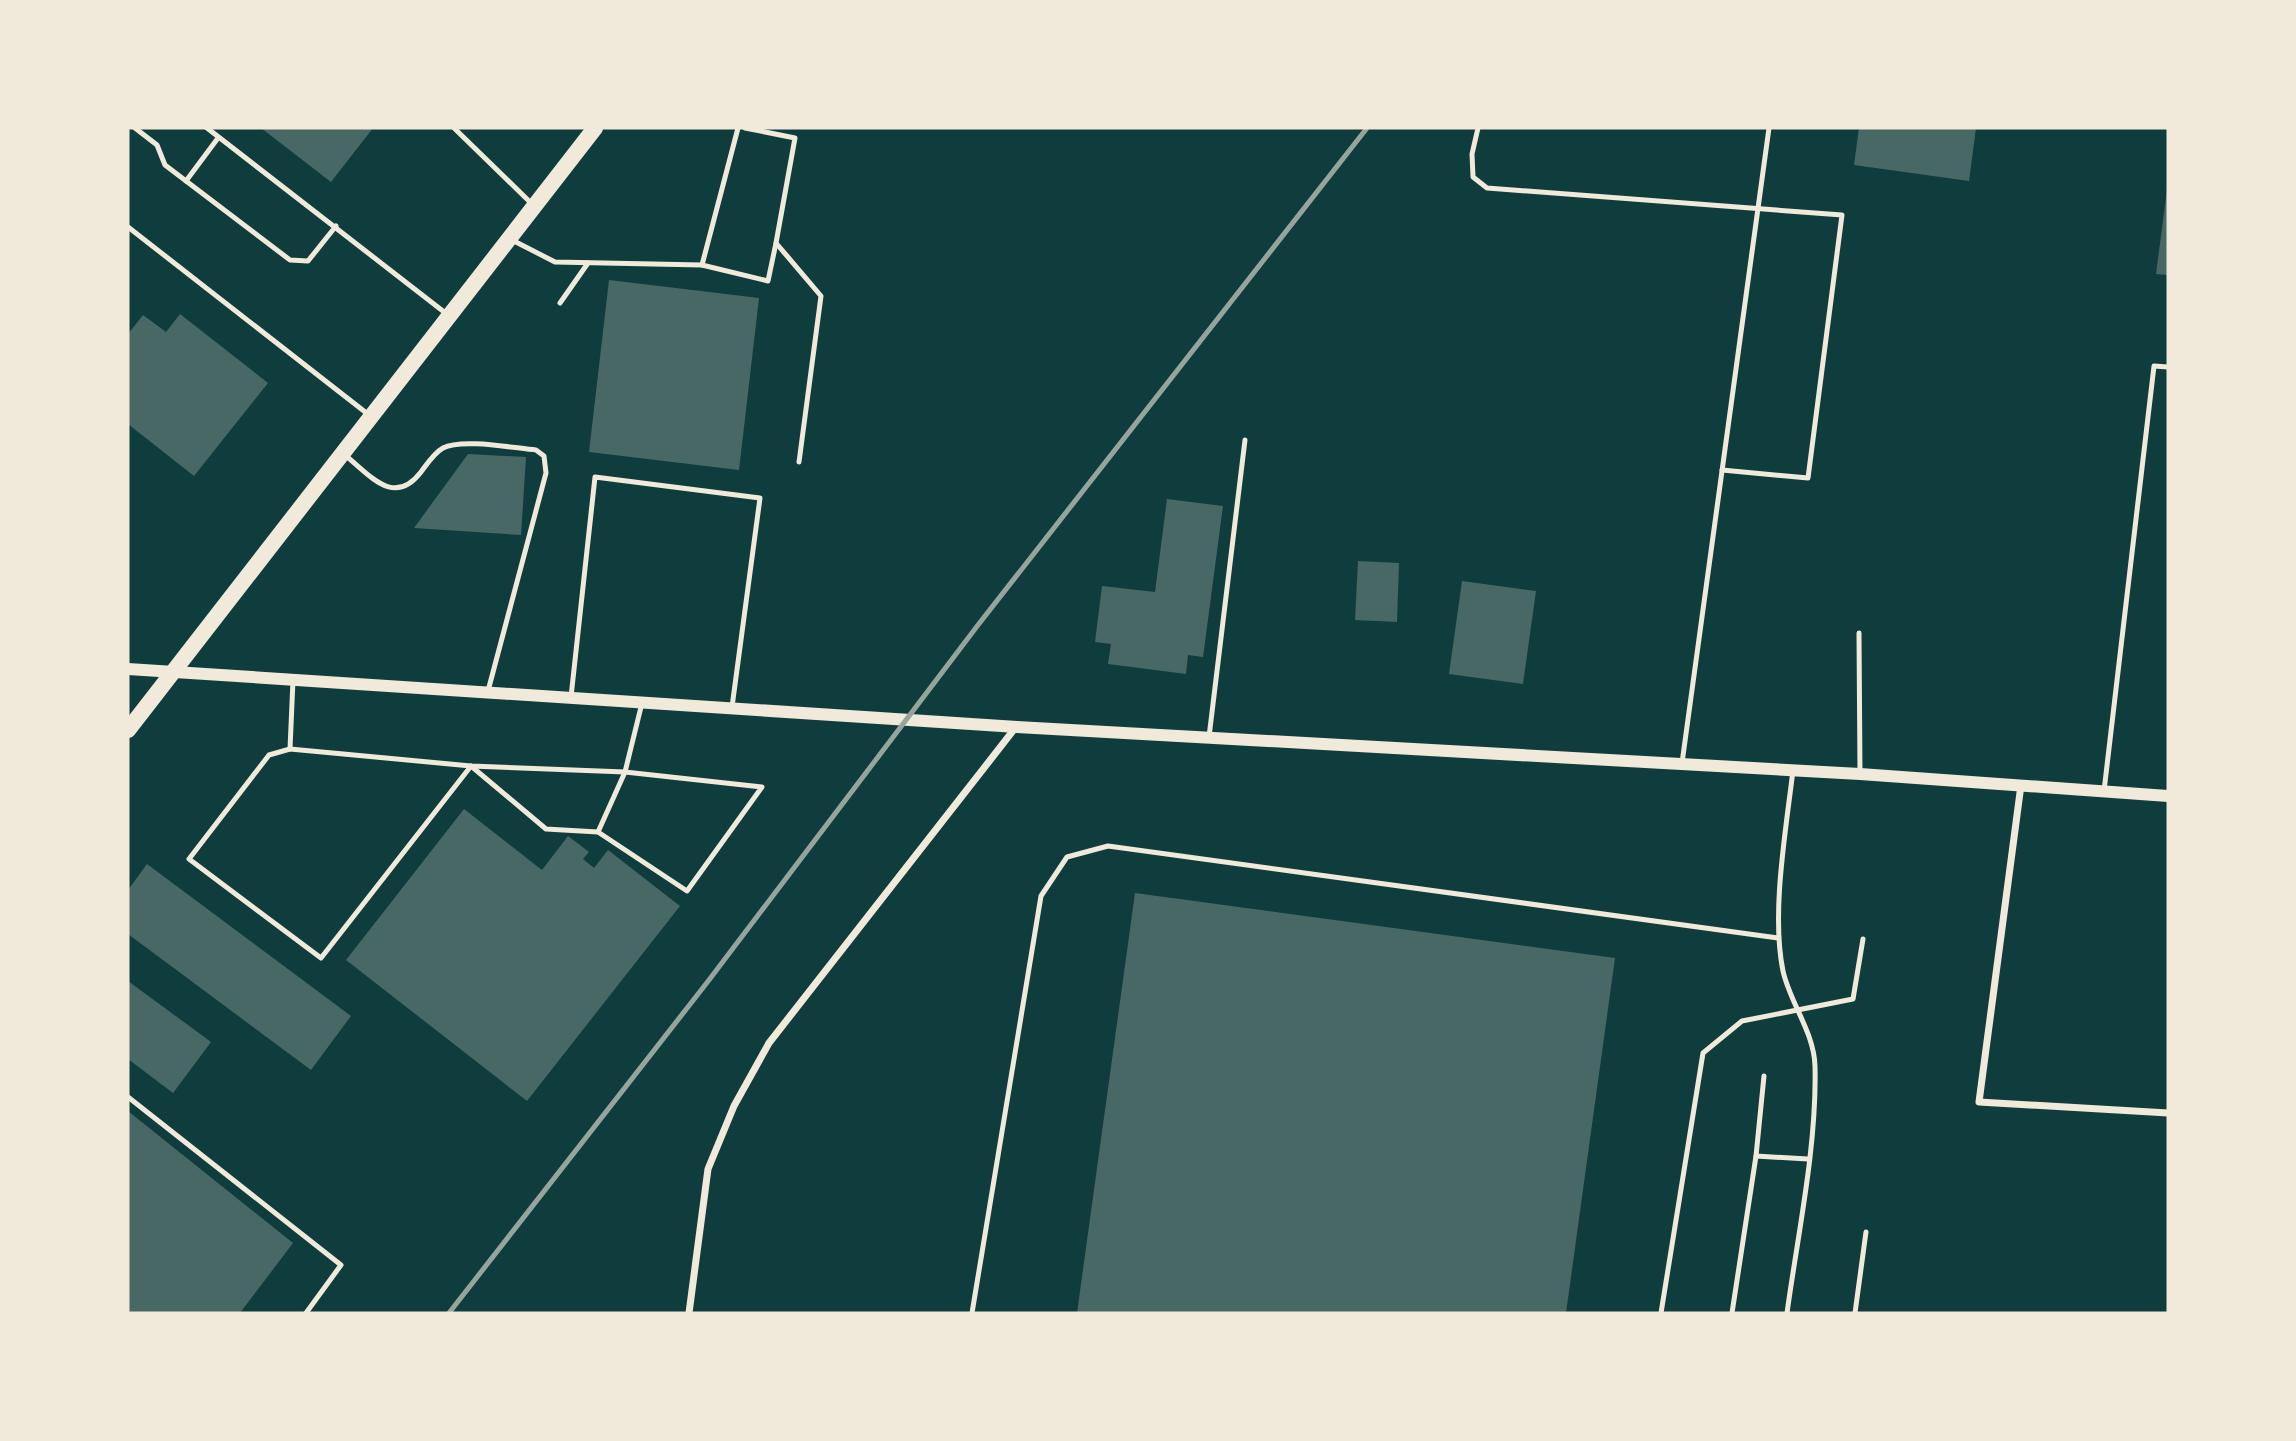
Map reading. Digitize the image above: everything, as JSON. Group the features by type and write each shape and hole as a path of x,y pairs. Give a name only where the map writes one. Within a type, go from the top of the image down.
{"main road":[{"path":"128,730 595,128"}],"street":[{"path":"128,669 1017,727 2021,784 2168,796"},
{"path":"689,1313 708,1169 746,1081 769,1043 1017,727"},
{"path":"2021,784 1979,1102 2168,1113"}],"lane":[{"path":"135,128 157,145 165,165 290,260 308,261 336,226"},
{"path":"207,128 449,316"},
{"path":"454,128 534,206"},
{"path":"702,265 738,128"},
{"path":"509,239 555,262 702,265 768,281 795,138 745,128"},
{"path":"1478,128 1472,154 1473,177 1488,188 1842,215 1808,478 1722,470"},
{"path":"1681,765 1769,128"},
{"path":"186,181 218,138"},
{"path":"128,227 372,417"},
{"path":"776,243 821,296 799,462"},
{"path":"560,303 588,262"},
{"path":"2104,791 2154,366 2168,367"},
{"path":"1209,737 1245,440"},
{"path":"343,454 385,487 397,489 411,485 445,447 459,444 536,450 544,456 547,473 488,692"},
{"path":"571,698 595,477 760,498 732,707"},
{"path":"1859,633 1860,774"},
{"path":"290,749 293,679"},
{"path":"598,832 625,772 642,703"},
{"path":"471,765 321,958 190,859 269,755 290,749 471,765 625,772 762,787 687,891 598,832 546,829 471,765"},
{"path":"1787,1313 1815,1110 1815,1062 1784,974 1778,938 1793,771"},
{"path":"972,1313 1041,896 1067,858 1108,846 1778,938"},
{"path":"1661,1313 1703,1053 1742,1021 1853,999 1863,939"},
{"path":"1732,1313 1756,1156 1764,1076"},
{"path":"128,1097 341,1265 306,1313"},
{"path":"1756,1156 1808,1159"},
{"path":"1854,1313 1867,1231"}],"building":[{"path":"261,128 373,128 331,182"},
{"path":"1859,128 1976,128 1969,181 1854,165"},
{"path":"2168,190 2168,275 2156,274"},
{"path":"609,280 759,298 739,470 589,452"},
{"path":"180,314 268,383 194,476 128,424 128,334 143,315 166,332"},
{"path":"468,454 526,457 521,535 414,528"},
{"path":"1167,499 1223,506 1203,657 1188,655 1186,674 1108,664 1111,644 1095,642 1102,586 1155,592"},
{"path":"1358,561 1399,563 1397,622 1355,620"},
{"path":"1462,581 1536,591 1523,684 1449,674"},
{"path":"464,809 542,870 568,836 589,852 583,859 594,868 608,850 680,906 527,1101 346,960"},
{"path":"147,864 351,1016 311,1070 128,934 128,890"},
{"path":"1135,893 1615,958 1566,1313 1077,1313"},
{"path":"128,981 211,1042 173,1093 128,1059"},
{"path":"128,1111 293,1243 240,1313 128,1313"}],"railway":[{"path":"449,1313 709,980 978,625 1367,128"}]}
